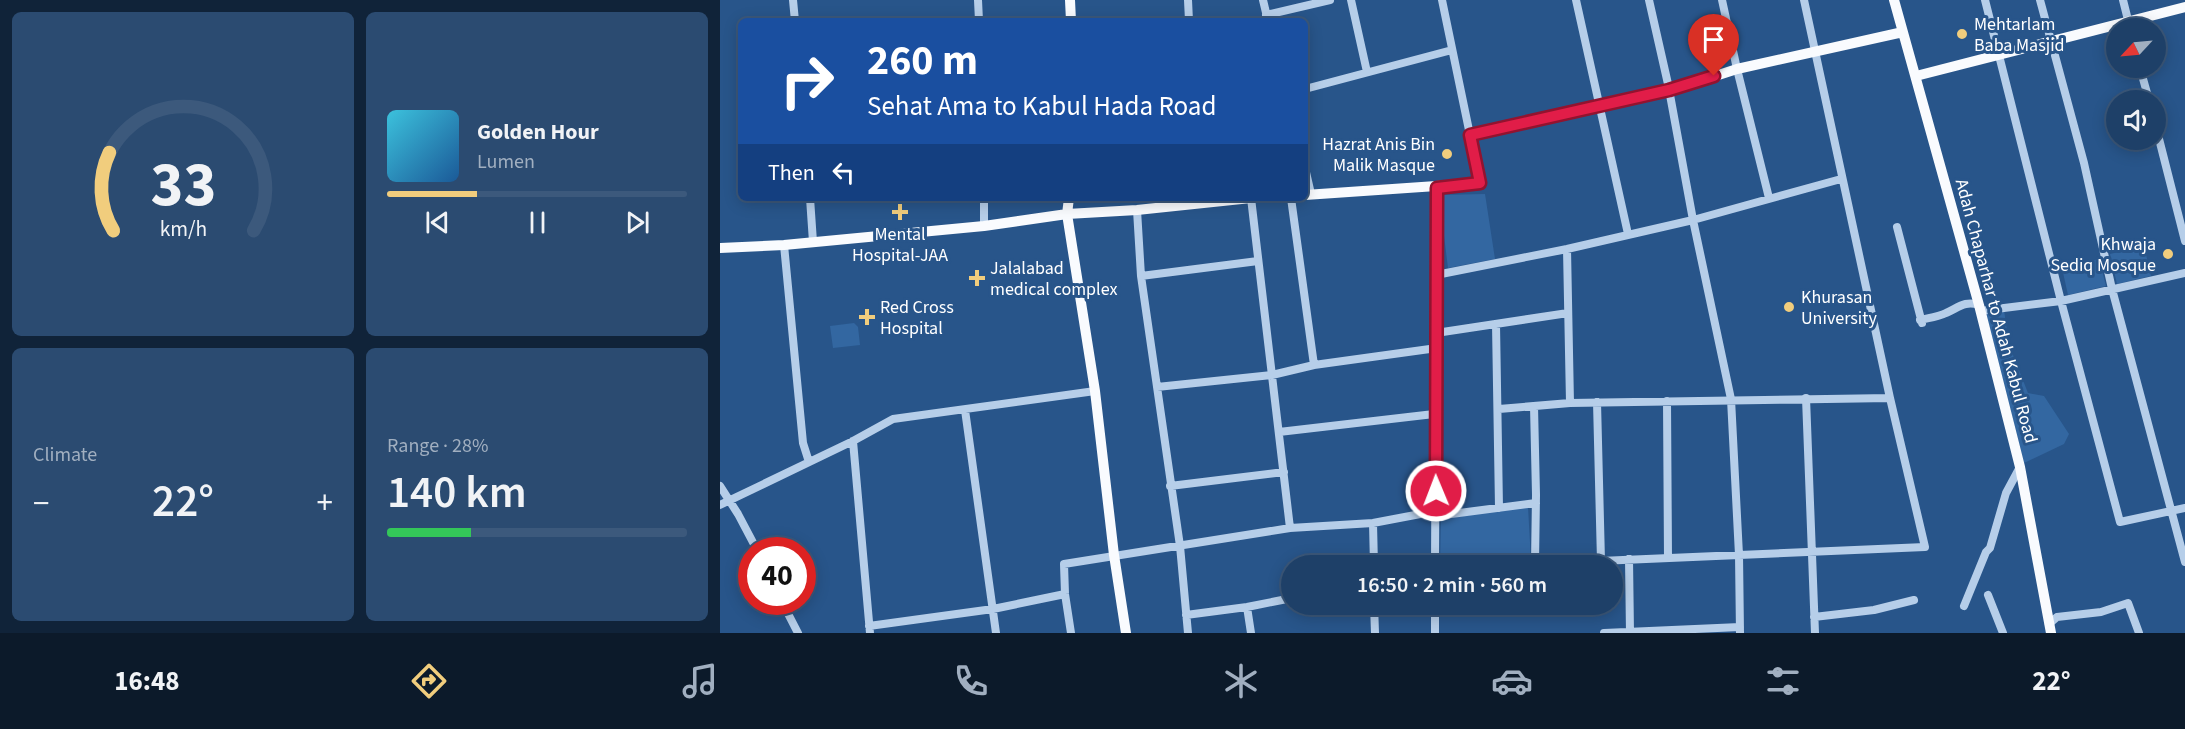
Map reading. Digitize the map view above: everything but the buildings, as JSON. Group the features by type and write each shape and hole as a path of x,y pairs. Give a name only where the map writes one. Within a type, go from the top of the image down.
{"main road":[{"path":"1070,0 1071,18"},
{"name":"Adah Chaparhar to Adah Kabul Road","path":"1894,0 1980,308 2020,467 2050,629"},
{"path":"2151,18 2185,7"},
{"path":"1916,76 2106,30"},
{"path":"1308,195 1437,188 1480,183 1470,135 1669,90 1737,69 1903,32"},
{"path":"1068,201 1067,214 1095,392 1114,555 1126,633"},
{"path":"720,248 784,245 984,226 1067,214 1137,210 1201,201"}],"street":[{"path":"793,0 795,18"},
{"path":"978,0 979,18"},
{"path":"1188,0 1189,18"},
{"path":"1263,0 1267,18 1330,0"},
{"path":"1351,0 1367,72"},
{"path":"1442,0 1470,135"},
{"path":"1576,0 1628,234"},
{"path":"1604,633 1740,630 1739,555 1731,399 1649,0"},
{"path":"1722,0 1769,198"},
{"path":"1623,559 1925,547 1841,179 1804,0"},
{"path":"1985,0 2061,301 2121,522 2185,508"},
{"path":"2040,0 2049,42 2084,163 2112,289 2173,510 2185,562"},
{"path":"2123,0 2127,18"},
{"path":"1308,88 1452,50"},
{"path":"2162,150 2185,241"},
{"path":"1436,275 1567,249 1693,220 1841,179"},
{"path":"1435,555 1434,414 1437,348 1437,188"},
{"path":"810,201 813,242"},
{"path":"984,201 984,226"},
{"path":"1251,201 1290,528"},
{"path":"1291,201 1314,365"},
{"path":"1137,210 1141,276 1180,546 1188,633"},
{"path":"1897,227 1921,321 1946,313 1958,305 1972,302 1980,308 2061,301 2185,273"},
{"path":"784,245 803,443 809,462"},
{"path":"1567,249 1570,403"},
{"path":"1141,276 1258,261"},
{"path":"1436,333 1568,313"},
{"path":"1496,324 1499,508"},
{"path":"1157,387 1272,375 1314,365 1437,348"},
{"path":"720,505 853,441 893,419 1095,392"},
{"path":"1806,398 1815,633"},
{"path":"1499,409 1597,402 1890,398"},
{"path":"1666,401 1668,558"},
{"path":"1597,402 1601,555"},
{"path":"1534,406 1535,555"},
{"path":"965,410 996,633"},
{"path":"1280,432 1434,414"},
{"path":"853,441 870,630 1065,594"},
{"path":"1964,606 1986,552 1990,548 2006,493 2020,467"},
{"path":"1170,486 1284,472"},
{"path":"720,486 750,537"},
{"path":"1071,633 1065,594 1064,564 1290,528 1373,523 1536,503"},
{"path":"1373,523 1374,555"},
{"path":"1629,559 1630,633"},
{"path":"1988,595 2003,633"},
{"path":"1186,615 1281,600"},
{"path":"1814,616 1874,609 1914,600"},
{"path":"2050,629 2057,617 2101,612 2128,603 2139,633"},
{"path":"1247,607 1251,633"},
{"path":"789,615 798,633"},
{"path":"1374,615 1375,633"},
{"path":"1435,615 1435,633"}],"shaded area":[{"path":"1485,194 1495,259 1448,268 1439,195"},
{"path":"2144,246 2151,276 2117,284 2110,254"},
{"path":"2099,259 2106,286 2068,295 2062,268"},
{"path":"2004,310 2009,345 2028,393 2044,396 2069,434 2064,444 2024,463 1986,313"},
{"path":"854,323 858,327 860,345 833,348 830,326"},
{"path":"1528,507 1531,555 1440,555 1441,519"}],"place":[{"name":"Mehtarlam Baba Masjid","path":"1962,34"},
{"name":"Hazrat Anis Bin Malik Masque","path":"1447,154"},
{"name":"Mental Hospital-JAA","path":"900,212"},
{"name":"Khwaja Sediq Mosque","path":"2168,254"},
{"name":"Jalalabad medical complex","path":"977,278"},
{"name":"Khurasan University","path":"1789,307"},
{"name":"Red Cross Hospital","path":"867,317"}],"route":[{"path":"1436,491 1434,414 1437,348 1437,188 1480,183 1470,135 1669,90 1714,76"}]}
